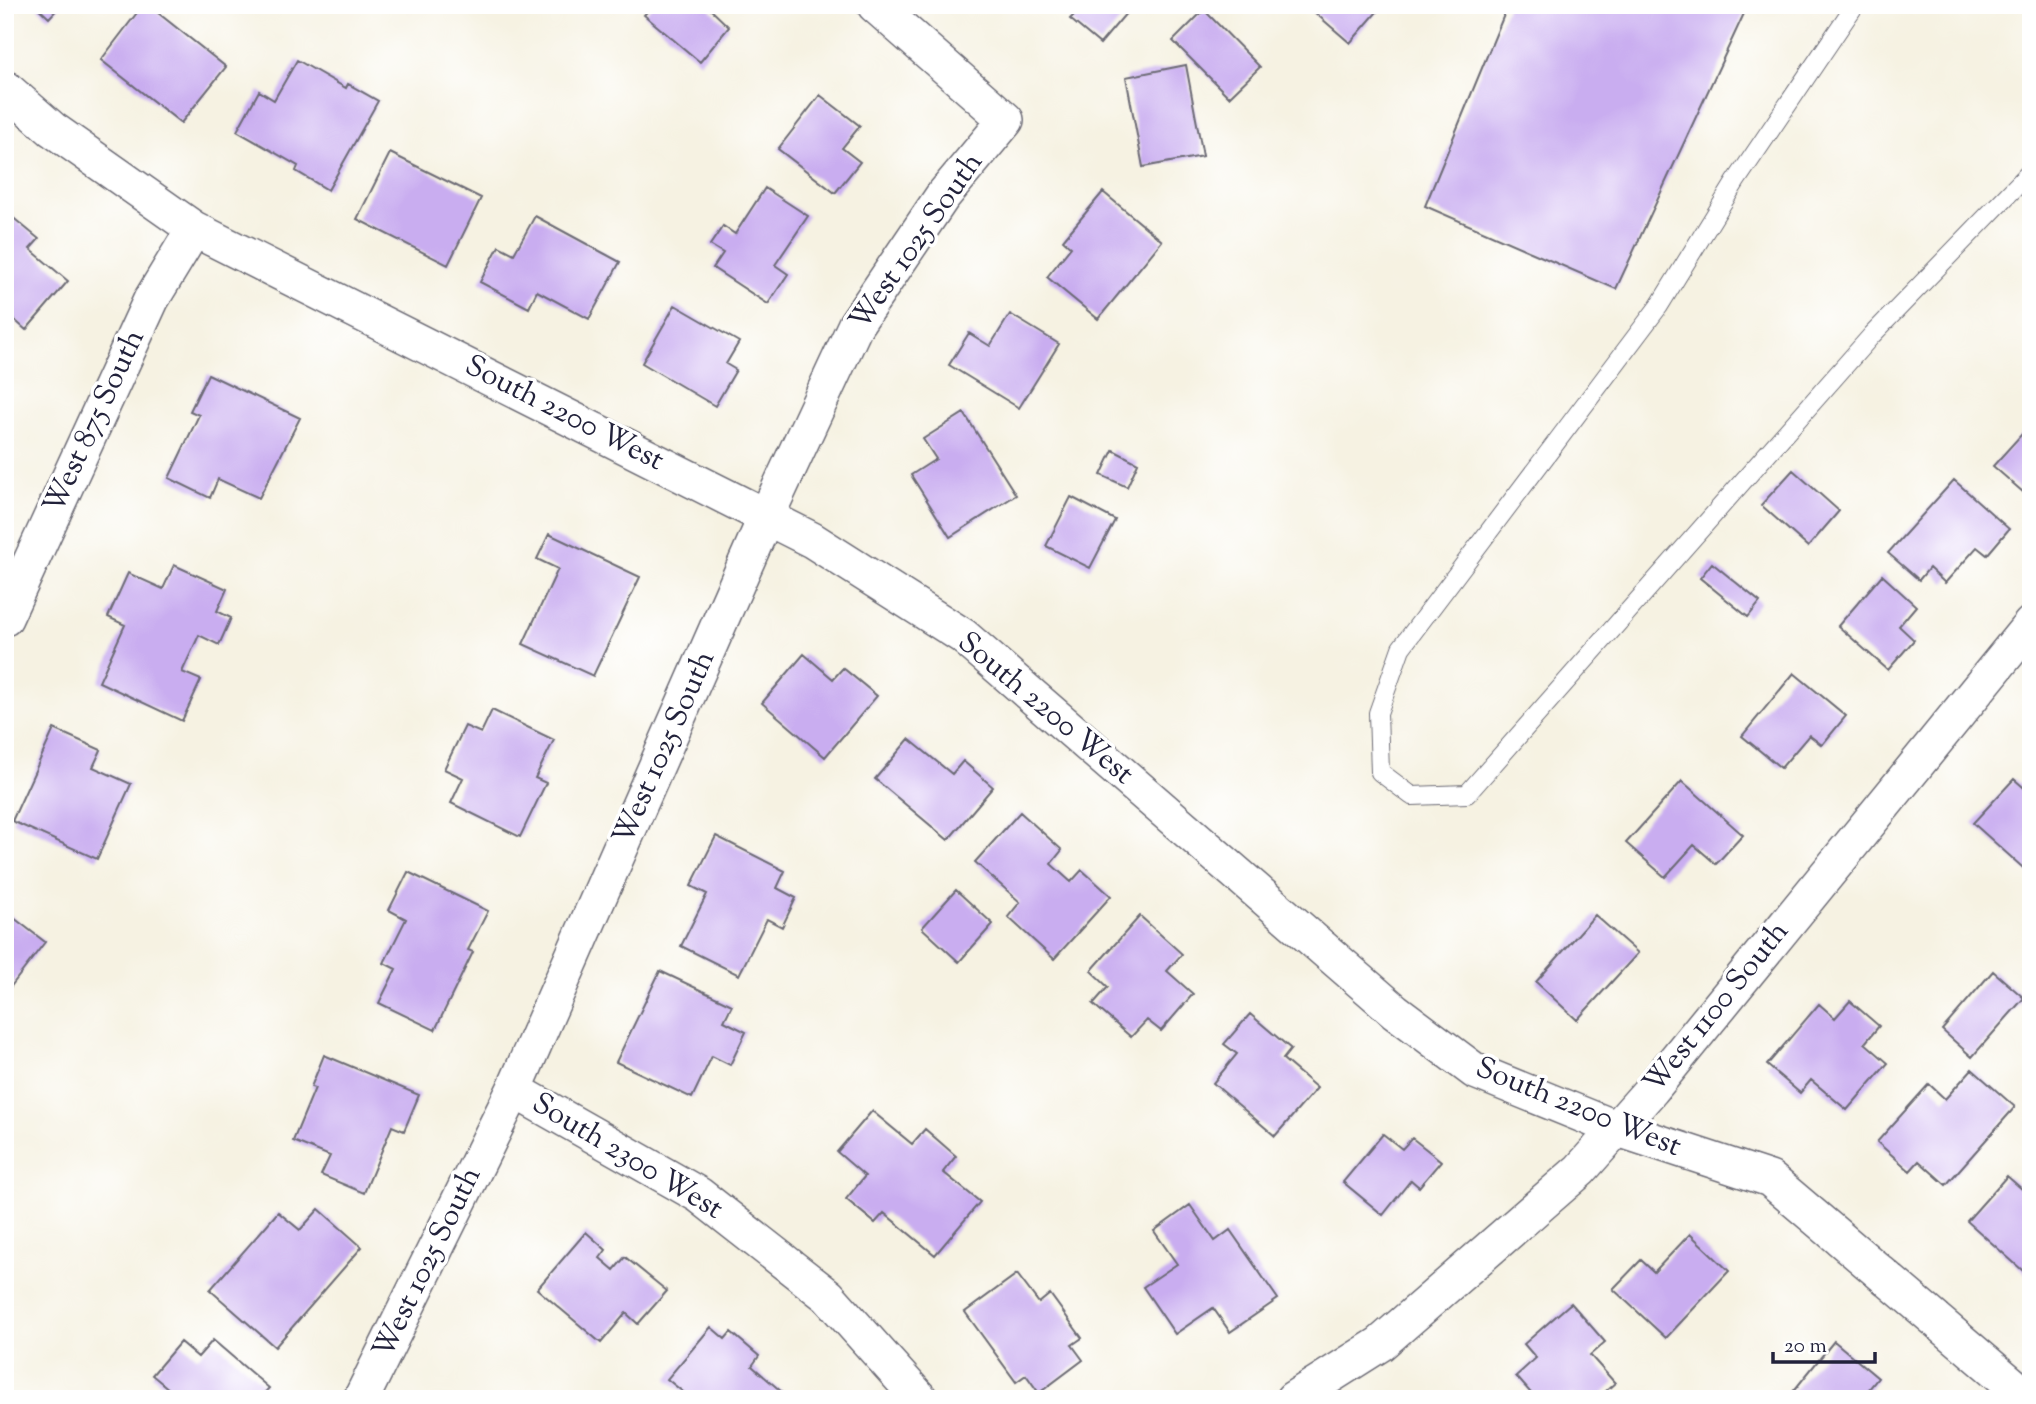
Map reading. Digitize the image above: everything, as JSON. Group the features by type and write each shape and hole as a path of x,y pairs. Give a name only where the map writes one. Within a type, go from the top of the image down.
{"street":[{"name":"West 1025 South","path":"361,1399 514,1090 766,517 856,324 942,197 1006,120 875,5"},
{"name":"South 2200 West","path":"5,88 52,129 194,229 812,540 963,636 1395,1011 1475,1071 1615,1128 1770,1180 2006,1391"},
{"name":"West 875 South","path":"5,618 151,300 194,229"},
{"name":"West 1100 South","path":"1293,1399 1380,1344 1580,1170 1652,1089 2025,643"},
{"name":"South 2300 West","path":"514,1090 699,1195 828,1296 920,1399"}],"lane":[{"path":"1855,5 1736,181 1659,306 1401,648 1378,713 1380,772 1412,796 1467,794 1872,335 2031,171"}],"building":[{"path":"35,5 61,5 49,18"},
{"path":"143,5 148,5 226,67 181,123 101,60"},
{"path":"653,5 706,5 729,27 700,62 644,15"},
{"path":"1064,5 1133,5 1100,44 1070,19 1075,14"},
{"path":"1306,5 1383,5 1350,43"},
{"path":"1508,5 1748,5 1616,289 1425,206"},
{"path":"1204,10 1260,67 1229,97 1173,41"},
{"path":"297,60 346,88 348,84 378,101 328,190 296,171 298,166 237,131 259,91 274,100"},
{"path":"1186,65 1203,156 1143,167 1126,77"},
{"path":"820,95 860,126 842,148 860,162 835,193 778,149"},
{"path":"390,153 481,198 448,265 357,219"},
{"path":"765,188 808,216 775,265 788,274 768,304 713,268 723,253 710,245 723,226 735,234"},
{"path":"1103,192 1162,241 1098,319 1047,277 1071,247 1063,240"},
{"path":"5,211 39,239 30,249 68,281 26,330 8,314 5,317"},
{"path":"535,216 620,262 589,319 537,291 529,308 480,282 499,246 514,254"},
{"path":"675,305 739,342 726,364 736,370 715,406 642,363"},
{"path":"1010,314 1059,344 1019,408 949,365 969,333 990,346"},
{"path":"208,374 300,418 259,498 218,479 210,498 169,478 199,415 190,411"},
{"path":"964,413 1016,495 950,537 911,475 936,459 923,439"},
{"path":"2031,424 2031,499 1993,466"},
{"path":"1113,450 1138,463 1127,487 1101,475"},
{"path":"1793,470 1839,511 1808,547 1761,505"},
{"path":"1954,480 2009,529 1987,555 1977,547 1945,583 1929,568 1919,580 1888,553"},
{"path":"1071,497 1115,520 1090,568 1046,546"},
{"path":"549,534 640,577 593,676 523,644 558,569 537,559"},
{"path":"1712,563 1760,602 1748,617 1700,578"},
{"path":"174,565 227,589 217,611 231,618 219,645 199,635 182,672 201,680 182,721 99,682 125,625 108,617 128,573 163,589"},
{"path":"1882,575 1916,606 1899,626 1914,640 1888,670 1838,626"},
{"path":"804,654 833,679 843,668 877,696 825,757 762,703"},
{"path":"1794,673 1846,716 1822,745 1809,735 1781,768 1742,736"},
{"path":"492,710 554,740 535,778 546,783 520,837 451,803 463,778 444,769 465,726 481,733"},
{"path":"54,729 101,750 93,767 131,784 97,859 12,821"},
{"path":"909,739 952,774 963,761 993,787 948,840 875,779"},
{"path":"2014,779 2031,794 2031,875 1973,823"},
{"path":"1682,781 1743,835 1716,864 1694,845 1665,877 1626,843"},
{"path":"1020,812 1062,850 1051,864 1071,882 1082,870 1111,896 1054,959 1008,917 1020,902 975,862"},
{"path":"716,836 785,871 777,888 796,898 782,927 767,919 739,975 681,946 707,894 691,886"},
{"path":"408,872 488,911 468,950 473,952 435,1030 379,1003 396,969 384,963 406,919 389,910"},
{"path":"956,890 993,924 959,962 922,928"},
{"path":"5,911 45,942 5,994"},
{"path":"1595,915 1638,953 1577,1020 1536,982"},
{"path":"1140,916 1182,954 1167,971 1193,994 1161,1031 1147,1020 1131,1037 1093,1004 1108,987 1091,971"},
{"path":"660,971 732,1005 724,1021 746,1032 730,1065 712,1056 692,1098 616,1062"},
{"path":"1993,971 2024,998 1972,1057 1942,1030"},
{"path":"1850,1001 1879,1026 1865,1043 1888,1063 1847,1110 1811,1080 1800,1093 1767,1065 1819,1004 1835,1018"},
{"path":"1250,1014 1291,1049 1283,1059 1317,1088 1275,1136 1213,1083 1237,1054 1224,1044"},
{"path":"324,1055 419,1095 404,1131 392,1126 364,1193 321,1175 330,1156 293,1141 315,1088 311,1087"},
{"path":"1972,1069 2015,1107 1946,1185 1919,1161 1910,1171 1877,1142 1929,1084 1945,1099"},
{"path":"872,1111 912,1144 925,1129 956,1156 943,1172 980,1202 935,1255 884,1213 875,1223 846,1199 865,1176 837,1152"},
{"path":"1383,1134 1402,1149 1412,1138 1441,1161 1419,1187 1411,1180 1383,1215 1343,1182"},
{"path":"2007,1176 2031,1197 2031,1278 1967,1221"},
{"path":"1190,1205 1215,1241 1230,1230 1278,1299 1230,1332 1213,1308 1175,1334 1143,1287 1177,1264 1154,1231"},
{"path":"319,1209 362,1247 275,1347 210,1290 278,1212 300,1230"},
{"path":"586,1232 606,1250 600,1258 614,1270 625,1257 667,1291 638,1324 626,1313 601,1343 537,1289"},
{"path":"1690,1234 1729,1271 1666,1338 1613,1289 1641,1260 1654,1272"},
{"path":"1017,1274 1039,1303 1050,1294 1082,1338 1072,1345 1083,1360 1039,1393 1026,1375 1016,1382 965,1312"},
{"path":"1571,1303 1605,1342 1590,1355 1615,1383 1597,1399 1577,1399 1573,1394 1567,1399 1536,1399 1516,1376 1536,1358 1524,1344"},
{"path":"711,1327 725,1339 731,1332 759,1356 752,1366 790,1399 677,1399 683,1392 667,1379"},
{"path":"213,1340 269,1388 259,1399 163,1399 170,1390 152,1375 180,1342 198,1357"},
{"path":"1834,1341 1878,1378 1861,1399 1787,1399"}]}
